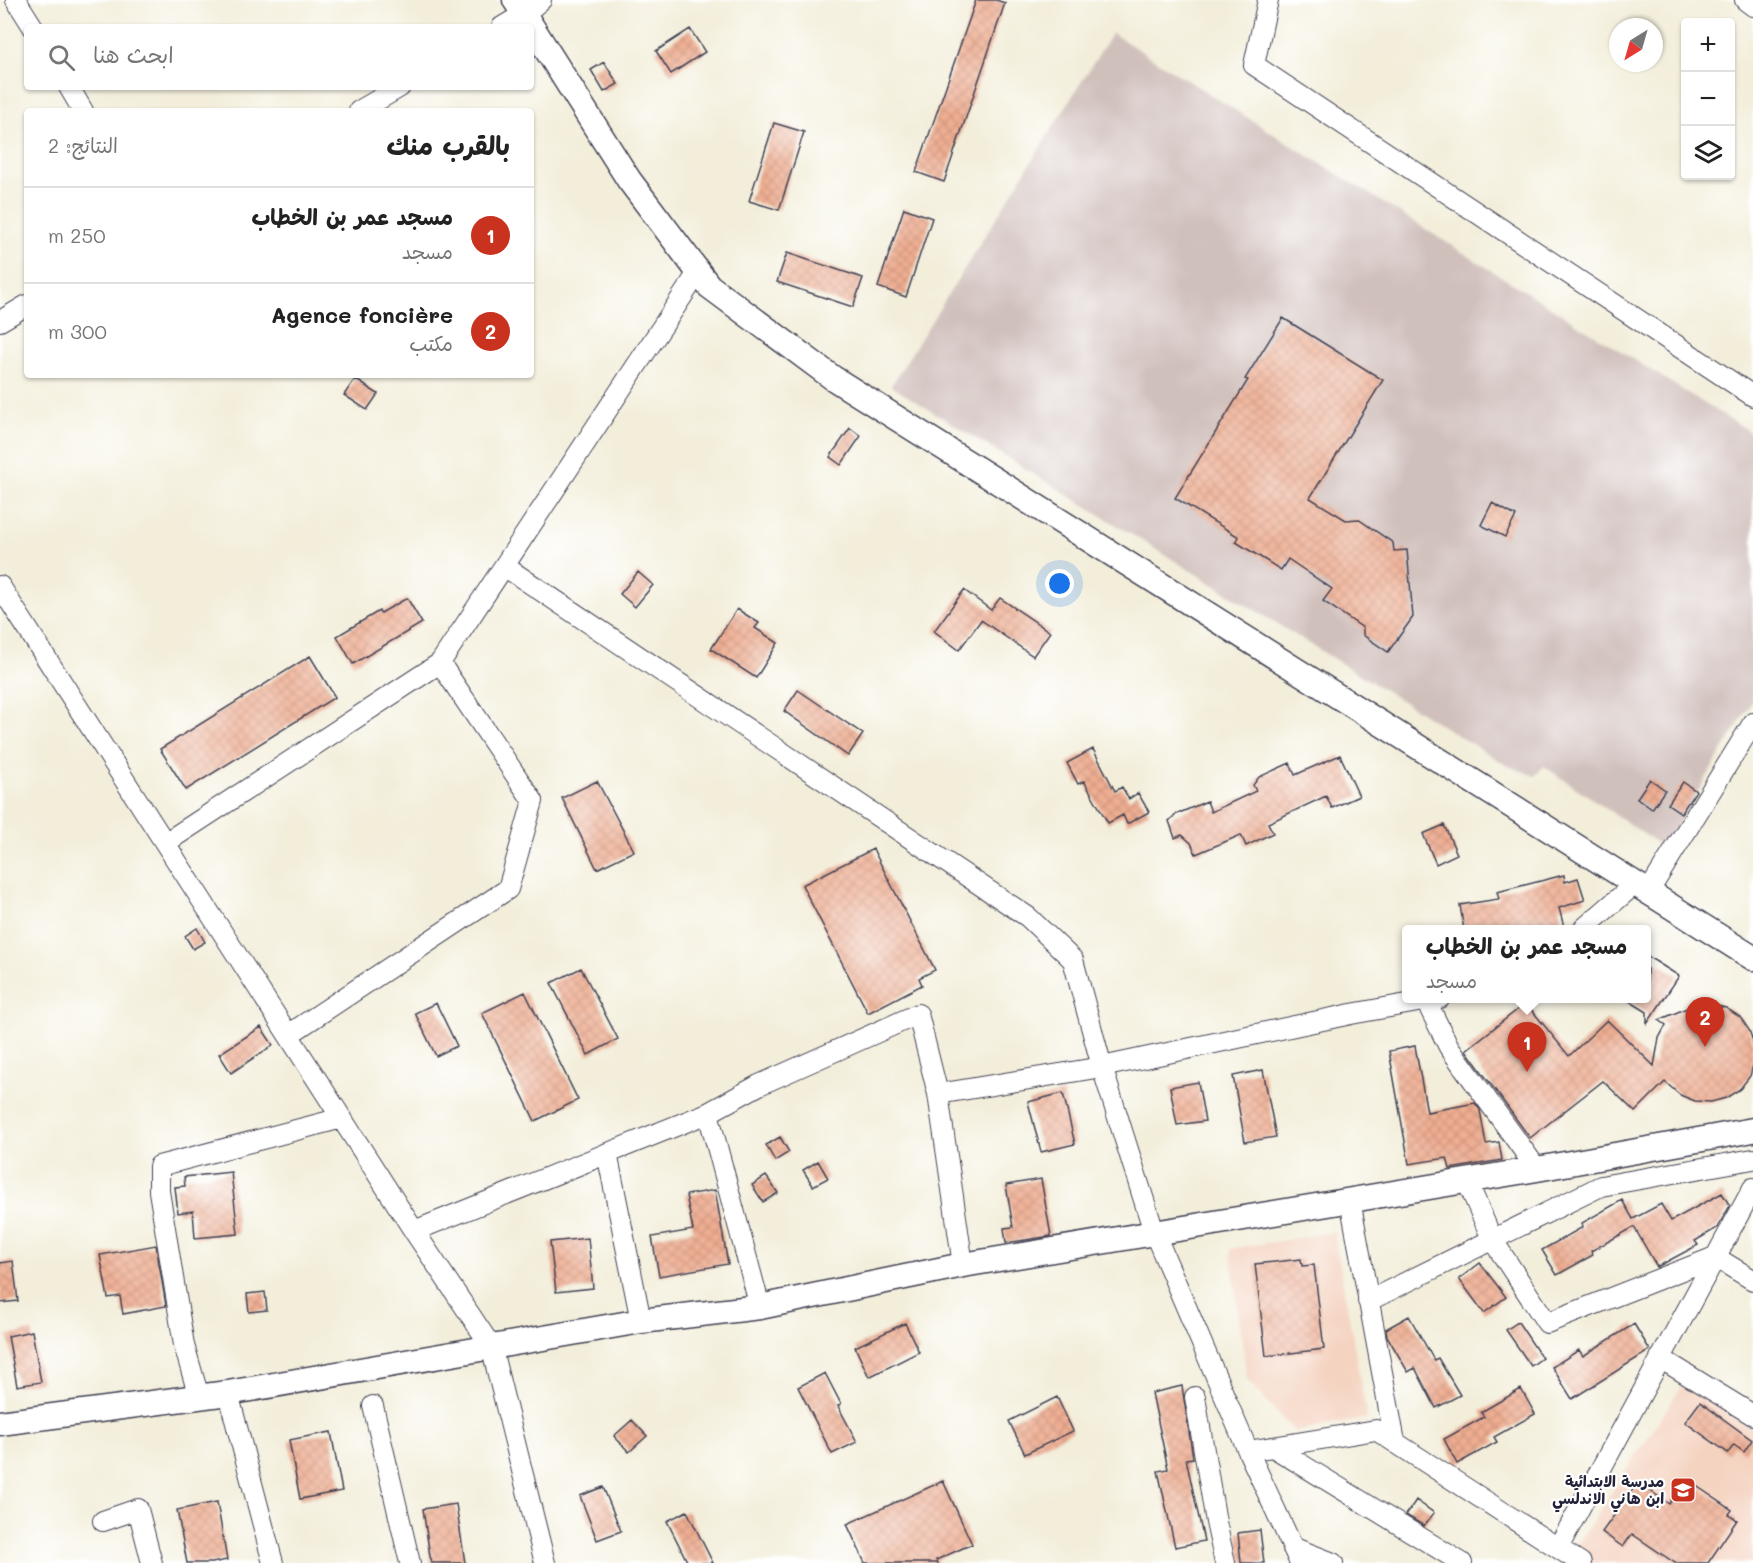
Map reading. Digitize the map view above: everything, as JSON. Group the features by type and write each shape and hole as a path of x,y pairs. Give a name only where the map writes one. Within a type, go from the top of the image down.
{"main road":[{"path":"527,5 629,180 709,285 833,378 1753,958"},
{"path":"0,1423 228,1393 491,1346 641,1322 760,1307 963,1265 1467,1181 1753,1130"}],"street":[{"path":"16,0 31,24"},
{"path":"1268,0 1254,65 1753,396"},
{"path":"1745,0 1753,6"},
{"path":"505,24 527,5"},
{"path":"71,90 81,108"},
{"path":"364,108 395,90"},
{"path":"165,843 440,663 699,271"},
{"path":"0,321 24,307"},
{"path":"504,566 1028,917 1073,960 1102,1066 1154,1232 1248,1451 1296,1555 1333,1563"},
{"path":"0,586 414,1231 491,1346 545,1563"},
{"path":"288,1035 508,889 533,801 440,663"},
{"path":"1589,925 1643,887 1753,723"},
{"path":"938,1094 1102,1066 1351,1014 1415,1003"},
{"path":"1434,1003 1449,1047 1537,1169"},
{"path":"414,1231 708,1113 759,1085 918,1014 938,1094 963,1265"},
{"path":"708,1113 760,1307"},
{"path":"199,1397 184,1345 159,1191 159,1166 342,1118"},
{"path":"607,1153 641,1322"},
{"path":"1368,1301 1601,1186 1753,1159"},
{"path":"1467,1181 1492,1239 1547,1323 1715,1257"},
{"path":"1248,1451 1376,1430 1568,1557 1660,1358 1753,1188"},
{"path":"1350,1200 1395,1442"},
{"path":"1715,1257 1753,1280"},
{"path":"1660,1358 1753,1415"},
{"path":"228,1393 273,1563"},
{"path":"1195,1397 1225,1563"},
{"path":"373,1406 410,1563"},
{"path":"1273,1447 1462,1563"},
{"path":"103,1521 138,1509 152,1563"}],"shaded area":[{"path":"1112,33 1753,434 1753,700 1664,848 1544,766 1535,776 1506,765 891,386"},
{"path":"1334,1232 1367,1418 1295,1432 1247,1380 1230,1249"},
{"name":"مدرسة الابتدائية ابن هاني الاندلسي","path":"1683,1384 1753,1428 1753,1560 1751,1563 1591,1563 1573,1551"}],"building":[{"path":"976,0 996,0 1005,3 944,182 916,172"},
{"path":"690,29 705,52 671,74 656,51"},
{"path":"604,62 618,84 604,92 591,70"},
{"path":"774,123 804,132 779,210 749,201"},
{"path":"904,208 932,218 906,297 878,287"},
{"path":"787,253 863,278 853,307 777,282"},
{"path":"1283,318 1383,380 1310,498 1346,520 1358,519 1393,543 1394,551 1407,550 1413,617 1388,652 1363,635 1363,628 1323,601 1332,589 1288,559 1281,570 1236,542 1239,537 1175,498 1248,380 1245,379"},
{"path":"355,379 378,394 367,410 344,395"},
{"path":"850,428 861,436 841,465 830,457"},
{"path":"1492,503 1516,516 1505,537 1481,525"},
{"path":"638,572 653,585 635,607 620,594"},
{"path":"964,590 991,610 1000,598 1050,632 1033,656 981,620 959,650 934,631"},
{"path":"407,598 422,623 353,664 337,636 379,611 381,613"},
{"path":"737,609 759,623 755,628 778,643 756,678 711,649"},
{"path":"310,656 335,697 186,790 160,749"},
{"path":"798,690 863,734 848,756 784,711"},
{"path":"1093,749 1115,791 1122,787 1129,799 1138,793 1149,812 1127,824 1123,815 1108,823 1084,781 1078,784 1067,763"},
{"path":"1340,755 1359,796 1332,808 1326,796 1268,823 1273,833 1246,846 1241,835 1196,854 1191,843 1182,835 1175,838 1169,821 1175,815 1207,801 1211,812 1256,791 1253,785 1259,777 1290,763 1295,775"},
{"path":"1650,779 1665,790 1652,809 1637,798"},
{"path":"597,781 634,851 597,869 562,798"},
{"path":"1683,782 1696,791 1681,813 1668,804"},
{"path":"1444,825 1457,854 1436,864 1423,834"},
{"path":"873,849 935,970 919,978 922,985 868,1013 802,885"},
{"path":"1564,875 1565,882 1578,878 1585,900 1559,908 1563,925 1463,925 1460,905 1499,899 1497,892"},
{"path":"197,928 205,942 193,949 185,936"},
{"path":"1651,958 1679,976 1647,1024 1647,1012 1632,1003 1651,1003"},
{"path":"581,968 618,1039 588,1055 551,983"},
{"path":"525,992 578,1100 535,1121 482,1013"},
{"path":"436,1003 457,1046 436,1056 415,1013"},
{"path":"1526,1003 1569,1056 1607,1020 1654,1066 1659,1038 1666,1025 1659,1020 1694,1005 1710,1004 1726,1008 1740,1017 1753,1041 1753,1066 1750,1076 1740,1089 1726,1098 1711,1102 1695,1101 1680,1095 1665,1082 1635,1112 1603,1081 1530,1138 1466,1050"},
{"path":"261,1027 273,1045 231,1073 219,1054"},
{"path":"1415,1046 1427,1112 1475,1103 1480,1110 1486,1144 1499,1142 1502,1160 1450,1169 1447,1158 1409,1164 1389,1051"},
{"path":"1263,1070 1276,1137 1245,1142 1233,1076"},
{"path":"1198,1082 1205,1121 1177,1125 1170,1087"},
{"path":"1063,1093 1075,1144 1041,1152 1028,1102"},
{"path":"780,1137 789,1152 775,1161 766,1145"},
{"path":"818,1161 828,1178 813,1186 803,1170"},
{"path":"231,1172 238,1234 195,1238 193,1211 178,1213 175,1187 185,1186 184,1177"},
{"path":"766,1176 778,1193 763,1202 752,1185"},
{"path":"1041,1179 1051,1236 1006,1243 1004,1228 1013,1227 1006,1185"},
{"path":"715,1190 728,1264 659,1276 652,1237 693,1230 686,1195"},
{"path":"1722,1193 1730,1206 1717,1228 1695,1241 1698,1245 1657,1267 1634,1227 1591,1251 1593,1255 1557,1275 1542,1250 1583,1227 1582,1223 1622,1200 1633,1219 1661,1204 1671,1221"},
{"path":"588,1238 593,1288 556,1292 550,1242"},
{"path":"156,1245 166,1306 123,1314 120,1296 108,1298 100,1255"},
{"path":"1301,1259 1302,1266 1314,1265 1324,1349 1266,1356 1255,1264"},
{"path":"13,1261 18,1301 0,1303 0,1263"},
{"path":"1480,1263 1506,1297 1484,1313 1459,1279"},
{"path":"265,1292 267,1310 249,1312 247,1294"},
{"path":"1409,1316 1434,1360 1438,1358 1460,1395 1436,1408 1415,1368 1408,1372 1387,1336 1386,1329"},
{"path":"1518,1322 1542,1358 1531,1366 1506,1330"},
{"path":"905,1323 919,1352 869,1377 855,1347"},
{"path":"1634,1324 1650,1350 1572,1399 1552,1367 1579,1350 1583,1356"},
{"path":"32,1331 41,1382 17,1386 8,1336"},
{"path":"825,1373 841,1404 838,1406 857,1442 832,1454 798,1387"},
{"path":"1182,1386 1193,1458 1186,1459 1204,1541 1175,1547 1158,1471 1168,1469 1152,1393"},
{"path":"1521,1389 1535,1414 1494,1437 1497,1442 1457,1464 1444,1439 1484,1417 1481,1412"},
{"path":"1057,1397 1073,1431 1025,1454 1009,1421"},
{"path":"1700,1402 1752,1440 1744,1452 1734,1445 1728,1453 1685,1422"},
{"path":"632,1420 647,1436 629,1452 614,1436"},
{"path":"331,1432 342,1491 300,1499 289,1440"},
{"path":"1686,1479 1732,1510 1729,1514 1737,1520 1708,1563 1675,1563 1632,1534 1623,1547 1602,1532 1638,1482 1669,1504"},
{"path":"943,1481 972,1544 936,1560 938,1563 865,1563 847,1524"},
{"path":"603,1487 621,1531 597,1540 580,1496"},
{"path":"1416,1500 1434,1513 1424,1526 1406,1515"},
{"path":"217,1502 227,1560 212,1563 187,1563 177,1510"},
{"path":"456,1504 465,1563 431,1563 423,1509"},
{"path":"687,1511 713,1563 688,1563 667,1521"},
{"path":"1260,1530 1264,1563 1241,1563 1238,1533"}],"place":[{"name":"Agence foncière","path":"1705,1047"},
{"name":"مسجد عمر بن الخطاب","path":"1527,1072"},
{"name":"مدرسة الابتدائية ابن هاني الاندلسي","path":"1683,1490"}]}
